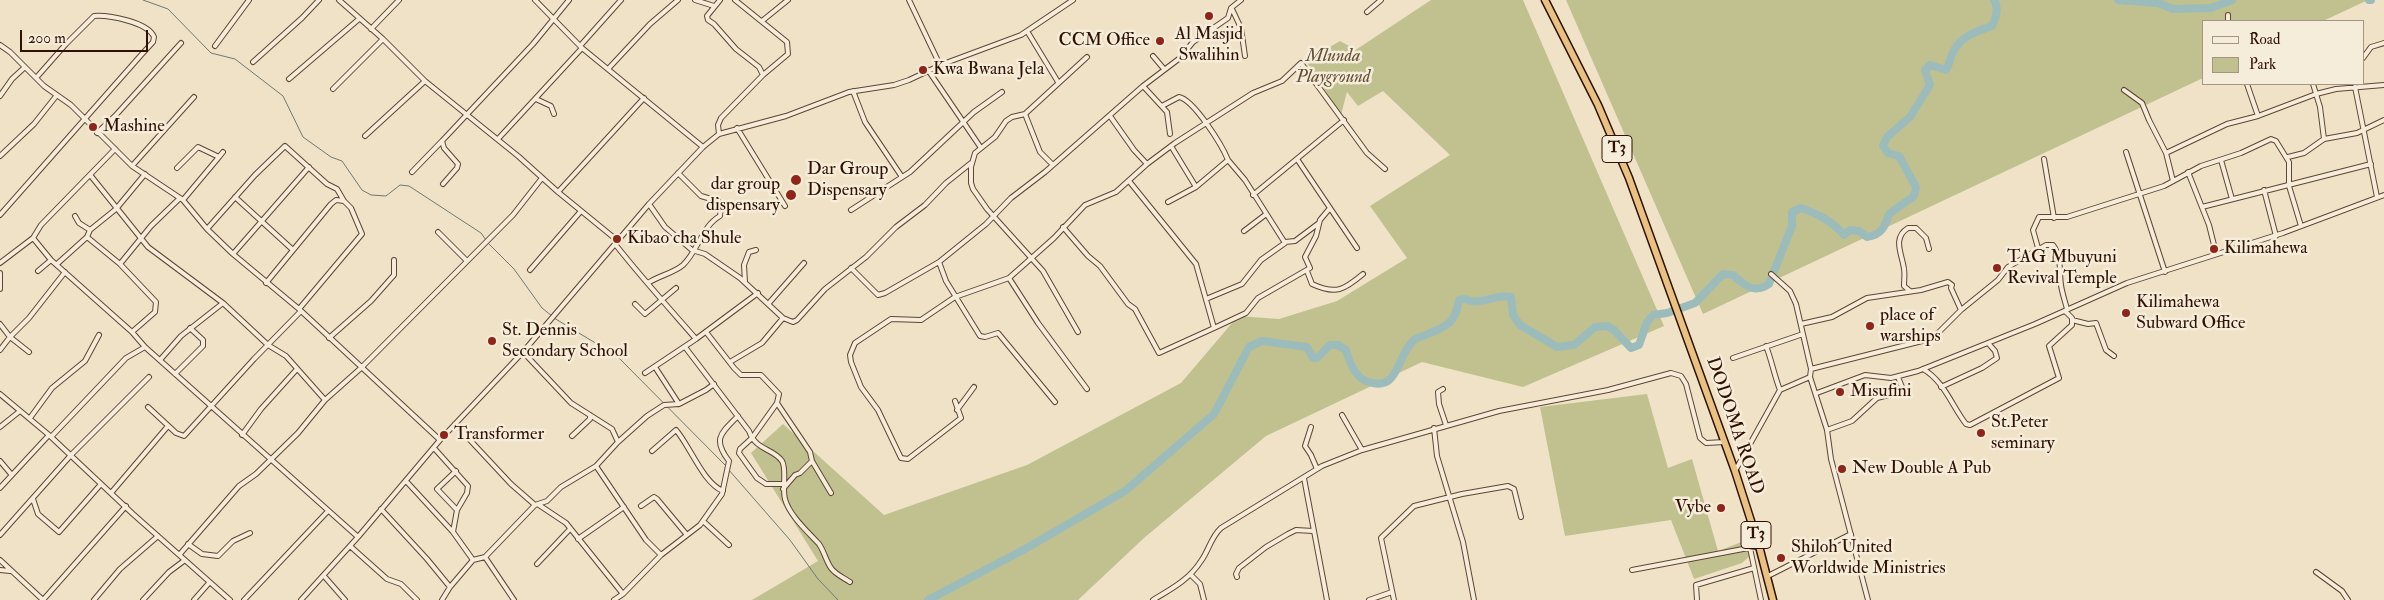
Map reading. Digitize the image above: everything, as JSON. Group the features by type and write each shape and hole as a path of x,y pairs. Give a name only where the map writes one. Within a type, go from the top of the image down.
{"highway":[{"name":"DODOMA ROAD","path":"1545,0 1618,152 1725,442 1760,546 1773,600"}],"street":[{"path":"215,46 249,0"},
{"path":"253,62 297,23 319,0"},
{"path":"340,0 425,81 498,139 617,242 660,300 679,318 696,339"},
{"path":"371,29 399,0"},
{"path":"535,0 581,47 703,147"},
{"path":"412,172 533,44 569,0"},
{"path":"498,139 536,99 621,0"},
{"path":"608,70 650,24 678,0"},
{"path":"695,0 714,6"},
{"path":"720,0 707,16 708,20 714,24 736,49 759,67 763,74"},
{"path":"719,134 718,125 721,118 763,74 788,53 785,40 735,0"},
{"path":"762,22 788,0"},
{"path":"909,0 940,65"},
{"path":"301,600 358,538 440,440 523,352 649,204 703,147 719,134 786,116 834,96 894,85 1028,31 1073,0"},
{"path":"851,268 878,295 885,294 939,262 986,224 992,215 1053,165 1143,86 1180,58 1199,38 1228,18 1232,8 1241,0"},
{"path":"1367,12 1380,0"},
{"path":"1232,8 1241,28 1246,56"},
{"path":"2228,15 2228,20"},
{"path":"0,215 153,42 154,37 150,30 124,20 94,16 36,78"},
{"path":"289,79 359,19"},
{"path":"1028,31 1058,82"},
{"path":"333,89 383,39"},
{"path":"97,133 115,116 181,43"},
{"path":"2364,57 2371,47 2384,43"},
{"path":"0,44 36,78 72,105 97,133 132,166 182,199 207,229 233,254 300,310 360,368 440,440"},
{"path":"1153,56 1164,69"},
{"path":"1078,332 1043,271 1000,221 992,215 973,189 970,173 972,158 981,148 996,137 1006,121 1025,114 1086,57"},
{"path":"955,401 957,410 962,417 908,459 901,458 878,410 862,387 850,354 854,343 891,319 922,320 956,297 1009,278 1054,238 1085,206 1116,192 1147,164 1205,122 1253,93 1282,80 1301,63 1367,153 1385,169"},
{"path":"0,96 12,79 25,67"},
{"path":"928,70 962,124 981,148"},
{"path":"365,136 425,81"},
{"path":"2247,85 2258,116"},
{"path":"2313,85 2320,107 2324,139"},
{"path":"2166,152 2224,125 2258,116 2316,94 2355,87 2384,85"},
{"path":"1143,86 1168,115 1170,134"},
{"path":"2355,87 2366,152 2371,164 2377,197"},
{"path":"2124,90 2142,102 2148,120 2166,152 2173,181"},
{"path":"853,91 865,122 902,177"},
{"path":"851,210 902,177 974,112 1002,92"},
{"path":"0,156 34,124 57,95"},
{"path":"132,166 194,97"},
{"path":"558,192 644,98"},
{"path":"1162,106 1182,98 1190,102 1285,242"},
{"path":"536,99 551,106 554,114"},
{"path":"1025,114 1040,152 1053,165"},
{"path":"1110,116 1134,150 1147,164"},
{"path":"1253,195 1344,120"},
{"path":"2288,157 2304,153 2324,139 2362,130 2383,120 2384,126"},
{"path":"736,128 785,206"},
{"path":"2038,248 2033,233 2035,222 2043,216 2054,218 2067,217 2140,193 2173,181 2188,172 2241,153 2270,139 2276,140 2288,157 2290,167 2289,186 2301,226"},
{"path":"442,140 444,148 458,164 457,168 443,184"},
{"path":"148,407 168,426 181,436 184,436 300,310 362,234 351,208 337,189 326,184 285,146 235,197 207,229"},
{"path":"1171,146 1196,188"},
{"path":"178,168 198,147 219,157"},
{"path":"0,263 33,238 42,224 91,176 115,149"},
{"path":"120,264 142,240 151,226 182,199 223,152"},
{"path":"2126,152 2165,272"},
{"path":"1297,159 1357,248"},
{"path":"2044,159 2054,218"},
{"path":"1168,202 1196,188 1228,160"},
{"path":"2221,160 2232,199"},
{"path":"649,204 666,227 692,250 705,254 770,302 783,318 790,322 795,322 813,300 972,163"},
{"path":"2202,207 2371,164"},
{"path":"233,254 309,167"},
{"path":"2188,172 2202,207 2216,254"},
{"path":"648,283 683,265 702,238 711,221 720,216 721,208 718,201 701,196 678,173"},
{"path":"57,264 87,237 90,230 116,209 145,174"},
{"path":"91,176 142,240 162,258 223,303 268,346 286,356 326,400"},
{"path":"180,554 239,486 298,433 326,400 513,215 542,178"},
{"path":"1129,181 1196,264 1214,328"},
{"path":"2264,190 2276,236"},
{"path":"1817,393 1865,375 1891,378 1922,369 1988,343 2127,283 2276,236 2384,195"},
{"path":"235,197 293,250"},
{"path":"266,282 331,204 336,200 344,200"},
{"path":"1063,227 1088,256 1100,266 1128,304 1135,309 1159,353 1246,313 1258,298 1307,271 1310,268 1306,257 1316,236 1320,220 1330,208"},
{"path":"530,270 581,211"},
{"path":"1244,231 1265,214"},
{"path":"75,216 79,223 90,230"},
{"path":"1206,299 1242,284 1256,264 1285,242 1295,241 1319,223"},
{"path":"1910,291 1904,286 1905,270 1898,243 1901,234 1908,228 1916,228 1926,238 1929,249"},
{"path":"438,232 466,260"},
{"path":"87,237 120,264 156,302 155,312 132,332"},
{"path":"33,238 51,260 132,332 145,347 358,538"},
{"path":"1811,369 1926,341 1938,334 1962,310 1998,280 2008,267 2038,248 2050,244 2055,248 2066,310 2072,320 2088,324 2096,323 2106,350 2114,356"},
{"path":"745,282 746,258 749,252 756,250"},
{"path":"38,272 51,260"},
{"path":"329,338 363,309 394,275 394,260"},
{"path":"939,262 946,281 980,336 985,337 998,333 1055,402"},
{"path":"770,302 804,263"},
{"path":"1307,271 1312,284 1335,291 1346,287 1363,274"},
{"path":"0,350 29,318 65,272"},
{"path":"0,274 0,289"},
{"path":"1771,274 1792,294 1801,324 1811,369 1810,377 1817,393 1827,430 1831,459 1868,600"},
{"path":"1009,278 1038,323 1087,389"},
{"path":"1801,324 1832,317 1867,298 1951,283 1950,288 1962,310"},
{"path":"635,304 645,314 676,288"},
{"path":"645,373 685,347 758,293"},
{"path":"160,360 190,328 223,303"},
{"path":"730,362 762,343 783,318"},
{"path":"1922,369 1930,373 1948,393 1966,424 1970,425 2059,378 2049,346 2070,328 2072,320"},
{"path":"0,324 10,337 29,352"},
{"path":"175,374 203,346 202,340 190,328"},
{"path":"706,332 741,375 758,374 766,378 779,394 777,402 752,438 740,449 740,457 756,478 766,484 783,486"},
{"path":"30,418 52,388 85,361 99,334"},
{"path":"1732,358 1802,334"},
{"path":"1941,387 1982,368 1997,358 1995,351 1988,343"},
{"path":"1766,346 1772,363 1772,372 1780,390"},
{"path":"0,488 126,358 145,347"},
{"path":"685,347 738,416 752,438 766,451 777,455 781,460 784,469 783,486 785,500 805,531 820,545 831,568 850,582"},
{"path":"523,352 571,403 612,429 618,442"},
{"path":"655,367 679,404"},
{"path":"242,435 261,409 297,369"},
{"path":"1153,600 1191,575 1201,561 1214,534 1221,528 1317,469 1362,450 1434,428 1499,412 1608,390 1671,373 1681,376 1686,384 1700,438 1706,443 1725,442"},
{"path":"0,535 71,455 149,377"},
{"path":"1735,471 1780,390 1810,377"},
{"path":"1827,430 1852,422 1876,398 1900,392 1902,387 1898,377"},
{"path":"442,600 450,587 473,560 485,557 537,505 561,487 596,466 618,442 647,416 664,405 679,404 714,384"},
{"path":"957,410 974,387"},
{"path":"1443,389 1438,392 1439,404 1446,425"},
{"path":"0,394 30,418 180,554 209,583 230,600"},
{"path":"777,402 810,452 812,461 831,493"},
{"path":"0,427 20,411"},
{"path":"572,436 587,423 590,415"},
{"path":"1342,415 1362,450"},
{"path":"614,600 623,594 661,555 703,521 723,491 729,461 719,446 720,434 738,416"},
{"path":"455,424 511,484 537,505 566,523 623,594"},
{"path":"111,493 168,426"},
{"path":"1311,427 1304,446 1311,455 1317,469"},
{"path":"1434,428 1437,456 1448,498 1463,542 1474,600"},
{"path":"652,451 676,430 708,478 716,488 723,491"},
{"path":"434,448 465,481 468,489 457,510 454,532"},
{"path":"0,461 12,474"},
{"path":"783,486 812,461"},
{"path":"596,466 646,540 661,555"},
{"path":"456,471 437,489 457,510"},
{"path":"1304,478 1327,600"},
{"path":"406,481 454,532 473,560"},
{"path":"33,499 38,514 59,532 101,484"},
{"path":"1394,600 1382,538 1414,506 1508,486 1514,489 1521,517"},
{"path":"641,506 654,497 687,534"},
{"path":"0,560 43,600 126,506"},
{"path":"578,539 615,511 624,507"},
{"path":"381,509 450,587"},
{"path":"244,600 328,511"},
{"path":"703,521 728,546"},
{"path":"537,564 570,529"},
{"path":"1237,577 1236,574 1239,568 1271,543 1296,530 1313,531"},
{"path":"188,544 202,554 218,556 233,541 250,533"},
{"path":"1768,576 1851,534"},
{"path":"94,600 120,570 158,536"},
{"path":"350,546 387,579 401,584 417,600"},
{"path":"1632,570 1760,546"},
{"path":"1750,548 1761,600"},
{"path":"485,557 514,600"},
{"path":"143,600 170,572 185,560"},
{"path":"1697,600 1696,585 1754,568"},
{"path":"0,570 12,572"},
{"path":"2316,572 2342,591 2348,600"},
{"path":"1191,575 1198,580 1204,600"},
{"path":"324,576 345,600"},
{"path":"194,600 209,583"},
{"path":"1369,600 1392,592"}],"green space":[{"name":"Mlunda Playground","path":"1431,0 1523,0 1664,326 1523,387 1422,362 1266,436 1144,538 1078,600 752,600 818,561 751,453 783,424 884,515 1027,465 1181,383 1238,316 1279,319 1337,301 1407,258 1370,206 1450,155 1383,91 1358,106 1347,92 1341,115 1306,61 1340,41 1353,48 1354,51"},
{"path":"1566,0 2368,0 2325,20 2202,20 2202,78 1703,314"},
{"path":"1647,394 1668,468 1692,459 1718,551 1747,540 1751,555 1742,563 1694,579 1671,520 1565,536 1540,407"}],"waterway":[{"path":"143,0 168,9 211,53 235,59 283,96 303,137 331,157 342,161 362,190 371,195 386,196 400,185 409,186 481,233 486,240"},
{"path":"928,600 1025,549 1125,491 1214,414 1249,347 1262,341 1307,347 1313,358 1317,358 1330,345 1338,345 1346,350 1358,376 1366,381 1377,384 1391,378 1396,372 1403,355 1414,340 1450,322 1455,314 1459,300 1465,299 1477,302 1505,296 1511,297 1513,315 1520,325 1557,347 1574,345 1595,327 1607,326 1614,330 1631,348 1639,345 1647,322 1653,315 1667,313 1695,303 1723,274 1733,275 1746,285 1754,288 1764,287 1769,284 1792,226 1792,212 1801,208 1813,213 1830,222 1844,235 1850,230 1859,231 1867,237 1876,234 1884,226 1889,214 1914,196 1916,187 1899,156 1888,153 1883,146 1887,137 1910,117 1930,85 1925,70 1930,65 1946,70 1953,52 1960,42 1975,32 1992,26 1996,13 1994,0"},
{"path":"2118,0 2158,3 2173,9 2211,8 2232,0"},
{"path":"488,243 514,269 542,308 552,316"},
{"path":"554,318 617,356 726,466"},
{"path":"728,469 790,540 818,579 838,600"}],"place":[{"name":"Al Masjid Swalihin","path":"1209,16"},
{"name":"CCM Office","path":"1160,41"},
{"name":"Kwa Bwana Jela","path":"923,70"},
{"name":"Mashine","path":"93,127"},
{"name":"Dar Group Dispensary","path":"796,180"},
{"name":"dar group dispensary","path":"791,195"},
{"name":"Kibao cha Shule","path":"617,239"},
{"name":"Kilimahewa","path":"2214,249"},
{"name":"TAG Mbuyuni Revival Temple","path":"1997,268"},
{"name":"Kilimahewa Subward Office","path":"2126,313"},
{"name":"place of warships","path":"1870,326"},
{"name":"St. Dennis Secondary School","path":"492,341"},
{"name":"Misufini","path":"1840,392"},
{"name":"St.Peter seminary","path":"1981,433"},
{"name":"Transformer","path":"444,435"},
{"name":"New Double A Pub","path":"1842,469"},
{"name":"Vybe","path":"1721,508"},
{"name":"Shiloh United Worldwide Ministries","path":"1781,558"}]}
